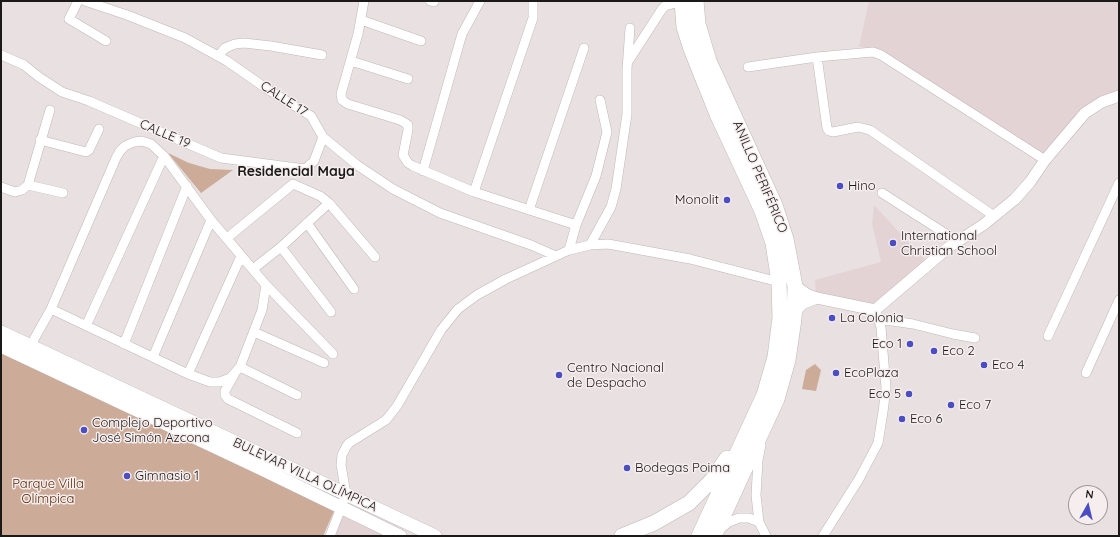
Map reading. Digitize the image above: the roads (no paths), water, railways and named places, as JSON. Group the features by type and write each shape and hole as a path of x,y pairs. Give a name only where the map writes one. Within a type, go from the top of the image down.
{"highway":[{"name":"ANILLO PERIFÉRICO","path":"682,1 684,27 691,49 717,114 762,211 773,243 779,282 780,318 774,357 764,394 700,536"},
{"name":"ANILLO PERIFÉRICO","path":"696,1 698,24 708,61 775,206 786,239 795,286 794,319 788,360 777,399 715,534"},
{"path":"622,536 654,523 689,503 712,480 748,428"}],"main road":[{"name":"BULEVAR VILLA OLÍMPICA","path":"1,332 27,351 260,468 400,536"},
{"name":"BULEVAR VILLA OLÍMPICA","path":"1,346 27,351 346,494 435,536"}],"street":[{"path":"78,1 69,19 106,41"},
{"name":"CALLE 17","path":"85,1 127,15 185,38 218,56 311,116 323,137 357,165 393,189 440,213 531,245 556,256"},
{"path":"364,1 351,61 340,94 342,100 348,104 400,120 408,125 402,156 408,164 474,192 576,225"},
{"path":"423,171 462,34 480,1"},
{"path":"474,192 533,18 533,1"},
{"path":"628,62 662,9 665,6 682,1"},
{"path":"361,20 421,41"},
{"path":"590,245 615,198 627,114 627,69 630,28"},
{"path":"218,56 225,48 235,44 244,43 322,55"},
{"path":"529,210 584,48"},
{"path":"748,67 817,57 873,52 881,55 1045,160"},
{"name":"CALLE 19","path":"1,55 24,65 62,92 89,101 221,158 305,168 314,161 323,137"},
{"path":"817,57 827,128 829,132 858,127 870,130 994,216"},
{"path":"351,61 408,79"},
{"path":"876,314 901,286 949,247 983,225 1015,199 1030,182 1045,160 1085,113 1102,102 1119,96"},
{"path":"569,250 576,225 596,176 607,132 600,100"},
{"path":"1,187 16,192 22,190 28,185 50,110"},
{"path":"40,140 86,152 89,150 99,129"},
{"path":"27,351 51,309 120,150 134,142 142,141 151,144 164,156 211,220 241,256 253,268 266,285 333,354"},
{"path":"86,326 164,156"},
{"path":"1048,336 1119,183"},
{"path":"227,238 294,184 320,196 329,203 375,257"},
{"path":"28,185 63,193"},
{"path":"124,344 187,186"},
{"path":"882,193 957,241"},
{"path":"253,268 281,247 329,203"},
{"path":"153,357 211,220"},
{"path":"307,223 354,289"},
{"path":"330,536 346,494 341,465 342,455 349,443 386,420 397,406 441,330 458,310 477,295 506,279 535,267 569,250 590,245 608,244 690,259 779,282"},
{"path":"281,247 331,312"},
{"path":"188,374 241,256"},
{"path":"266,285 262,310 254,332 237,370 225,391 225,395 228,399 297,433"},
{"path":"795,286 817,298 913,324 975,338"},
{"path":"794,319 798,308 804,303 817,298"},
{"path":"1086,373 1119,300"},
{"path":"51,309 188,374 210,382 220,382 230,378 237,370"},
{"path":"823,536 859,479 878,443 886,388 882,331 876,314"},
{"path":"254,332 324,363"},
{"path":"237,370 297,395"},
{"path":"766,424 757,467 756,495 759,522 766,536"},
{"path":"715,534 729,522 739,518 749,518 759,522"}],"place":[{"name":"Hino","path":"840,186"},
{"name":"Monolit","path":"727,200"},
{"name":"International Christian School","path":"893,243"},
{"name":"La Colonia","path":"832,318"},
{"name":"Eco 1","path":"910,344"},
{"name":"Eco 2","path":"934,351"},
{"name":"Eco 4","path":"984,365"},
{"name":"EcoPlaza","path":"836,373"},
{"name":"Centro Nacional de Despacho","path":"559,375"},
{"name":"Eco 5","path":"909,394"},
{"name":"Eco 7","path":"951,405"},
{"name":"Eco 6","path":"902,419"},
{"name":"Complejo Deportivo José Simón Azcona","path":"84,430"},
{"name":"Bodegas Poima","path":"627,468"},
{"name":"Gimnasio 1","path":"127,476"}],"district":[{"name":"Residencial Maya","path":"296,172"}],"park label":[{"name":"Parque Villa Olímpica","path":"48,492"}]}
